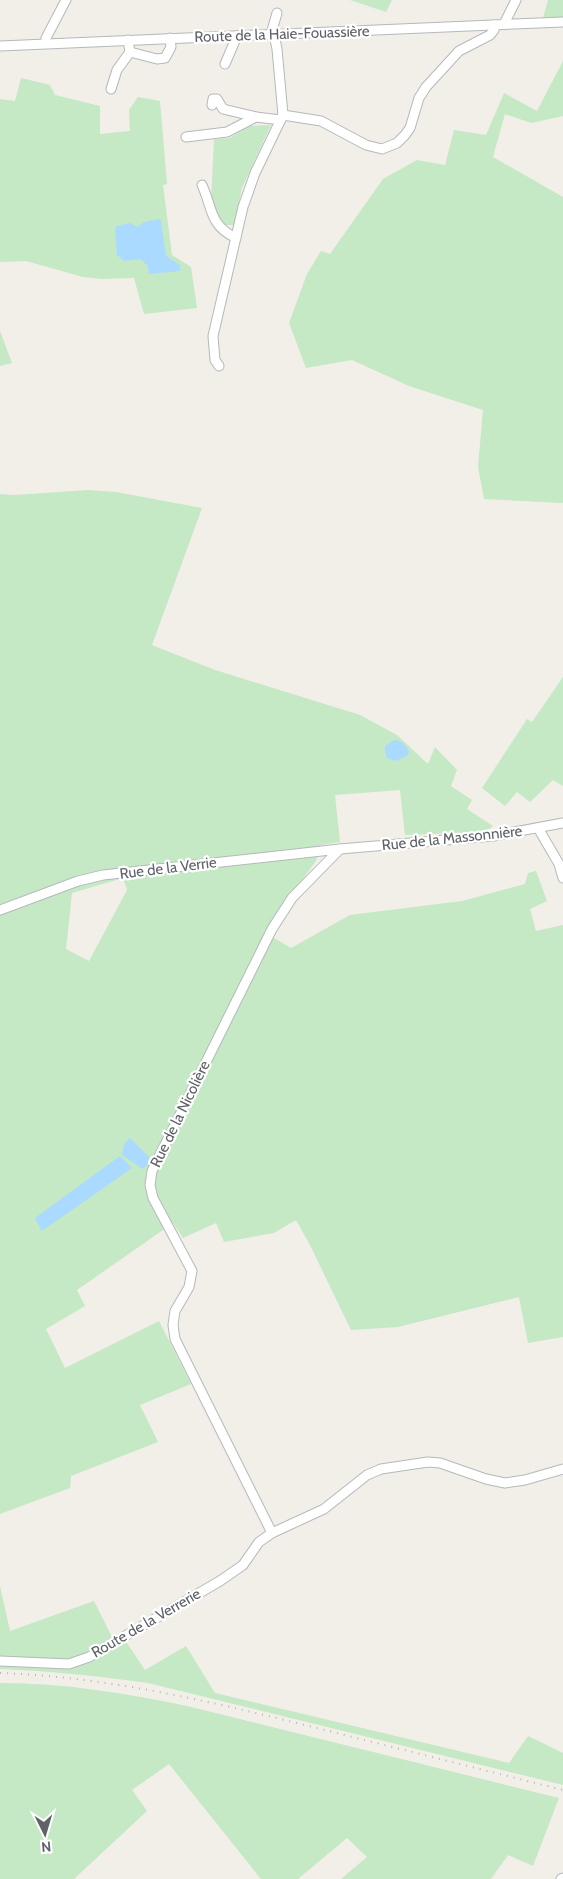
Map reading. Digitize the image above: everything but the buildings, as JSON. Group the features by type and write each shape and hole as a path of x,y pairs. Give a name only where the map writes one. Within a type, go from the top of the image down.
{"street":[{"path":"46,43 46,38 66,0"},
{"path":"212,105 213,99 217,99 222,109 256,117 282,117 322,121 366,145 382,149 397,143 410,128 419,98 426,87 459,51 490,34 499,25 516,0"},
{"path":"219,366 215,360 212,336 242,207 254,174 282,117 277,50 272,34 277,13"},
{"name":"Route de la Haie-Fouassière","path":"0,46 563,22"},
{"path":"225,64 237,36"},
{"path":"130,52 158,59 165,58 171,48 170,38"},
{"path":"111,89 117,70 130,52 128,40"},
{"path":"186,137 227,132 256,117"},
{"path":"202,185 214,221 223,232 236,238"},
{"name":"Rue de la Massonnière","path":"340,849 493,836 563,823"},
{"path":"538,828 560,864 563,878"},
{"name":"Rue de la Verrie","path":"0,910 78,881 103,875 340,849"},
{"name":"Rue de la Nicolière","path":"272,1533 175,1339 172,1325 175,1311 190,1287 192,1271 153,1198 151,1178 152,1171 272,929 292,898 340,849"},
{"name":"Route de la Verrerie","path":"0,1660 69,1664 89,1657 220,1581 243,1565 259,1542 272,1533 324,1509 367,1475 381,1469 428,1462 440,1463 486,1479 505,1483 525,1480 563,1469"}],"green space":[{"path":"350,0 392,0 386,12"},
{"path":"548,0 563,0 563,17 543,18"},
{"path":"563,61 563,116 531,123 505,114 493,157 563,197 563,503 484,499 478,467 483,410 409,386 352,360 306,368 289,323 307,274 321,251 330,254 383,179 417,160 445,165 454,130 486,135 504,93 537,111"},
{"path":"21,78 50,85 55,95 100,106 100,134 130,131 129,110 138,97 160,101 167,184 163,185 172,255 191,267 197,308 144,314 134,278 102,279 83,277 26,261 0,262 0,99 15,101"},
{"path":"271,125 242,188 234,225 225,225 219,220 211,202 214,139 230,138 250,126"},
{"path":"0,331 12,363 0,366"},
{"path":"88,490 116,492 202,508 152,645 215,670 360,715 397,735 428,764 435,747 457,770 451,786 472,800 467,809 493,826 485,832 405,835 400,790 335,795 340,842 321,845 316,861 264,932 291,948 350,915 462,901 525,884 528,873 536,871 547,901 530,909 536,931 563,925 563,1337 528,1343 519,1297 398,1327 351,1330 296,1220 274,1233 224,1242 216,1223 183,1238 173,1223 77,1290 85,1306 46,1329 65,1368 159,1321 191,1384 140,1405 158,1442 71,1476 70,1488 0,1514 0,494 15,495","holes":["123,878 127,890 89,961 66,949 72,893"]},
{"path":"563,677 563,786 553,780 530,802 517,792 505,806 482,788 527,719 532,722"},
{"path":"0,1586 10,1631 94,1601 116,1645 125,1640 145,1670 186,1646 215,1693 509,1763 528,1736 563,1753 563,1785 148,1683 74,1674 0,1669"},
{"path":"0,1683 24,1683 94,1690 187,1706 559,1798 533,1866 508,1855 491,1879 341,1879 367,1857 347,1838 298,1879 261,1879 169,1764 132,1790 147,1811 74,1879 0,1879"}],"water":[{"path":"159,219 161,221 166,256 180,265 180,271 149,274 148,266 140,259 124,261 117,256 115,229 117,226 130,223 138,227 144,222"},
{"path":"394,740 404,744 409,753 407,756 395,761 387,758 385,751 385,746"},
{"path":"130,1138 152,1160 143,1169 122,1155 124,1144"},
{"path":"120,1156 132,1168 42,1231 35,1218"}],"railway":[{"path":"0,1673 80,1679 197,1700 563,1790"}]}
